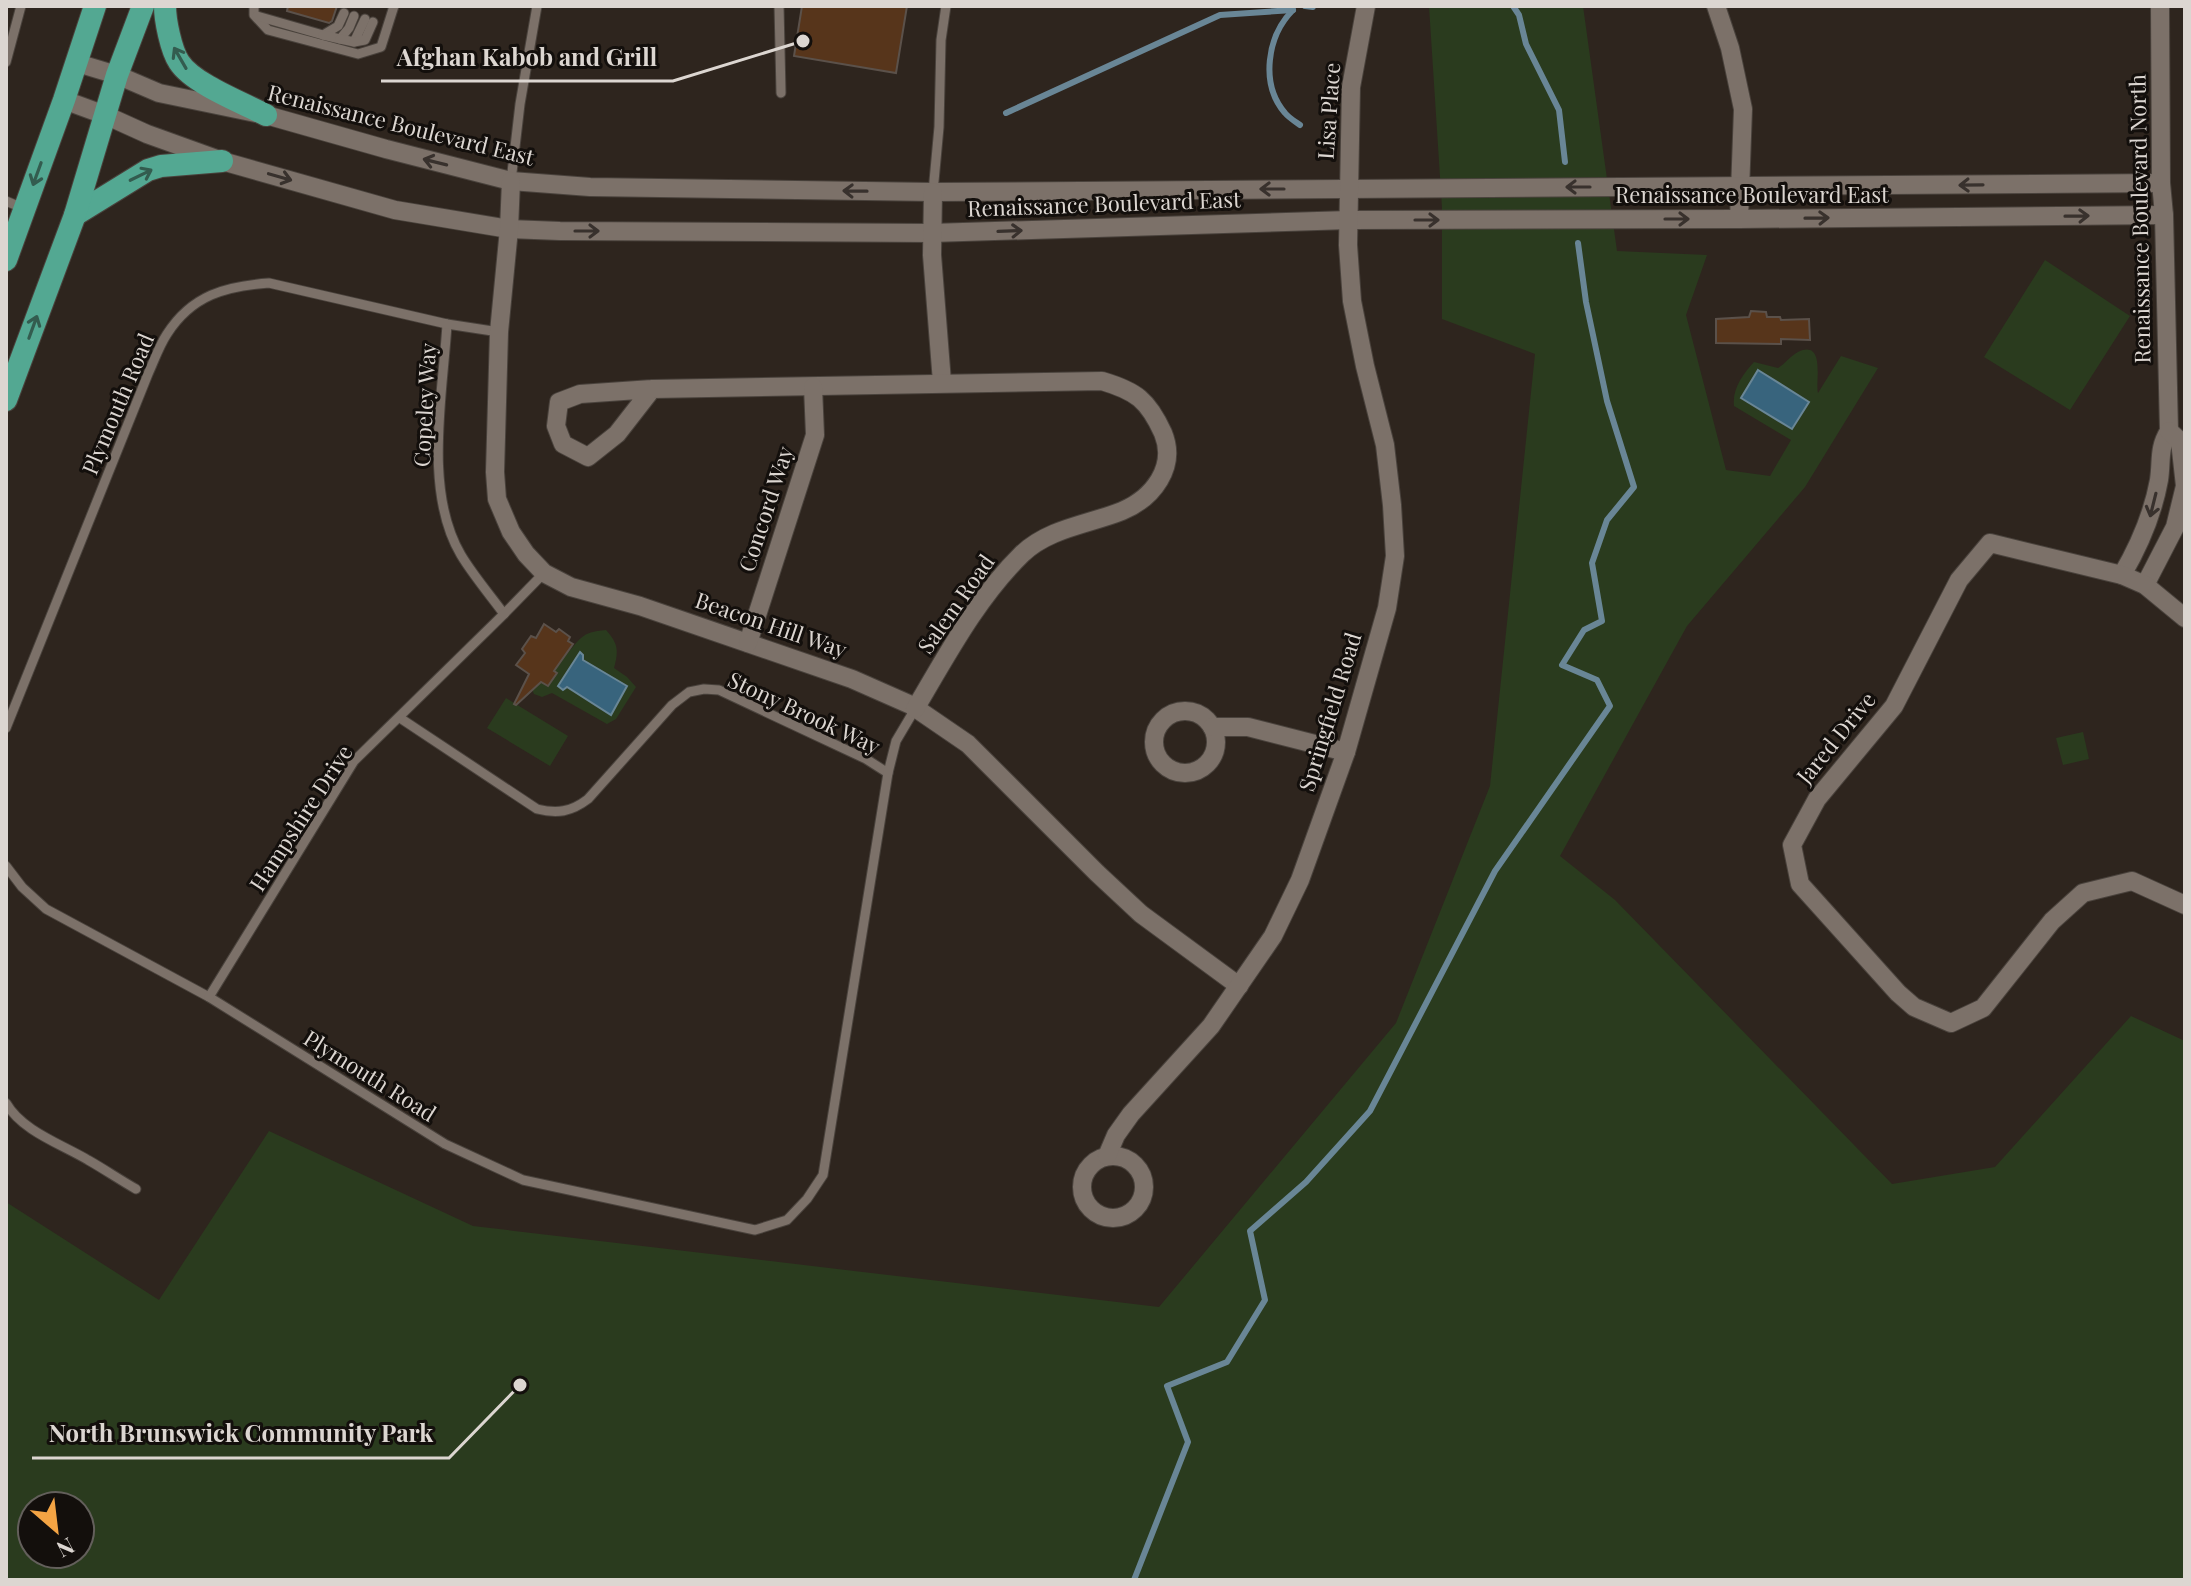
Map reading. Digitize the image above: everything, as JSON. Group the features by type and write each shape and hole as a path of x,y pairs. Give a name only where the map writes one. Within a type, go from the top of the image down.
{"highway":[{"path":"6,260 15,205 64,100 95,6"},
{"path":"6,400 75,215 117,75 143,6"},
{"path":"165,6 165,21 179,62 200,82 266,115"},
{"path":"75,215 148,170 161,166 222,161"}],"street":[{"name":"Lisa Place","path":"1349,220 1351,87 1366,6"},
{"path":"1716,6 1730,48 1743,109 1739,219"},
{"name":"Renaissance Boulevard North","path":"2122,575 2149,520 2159,478 2161,444 2169,431 2161,183 2160,6"},
{"name":"Renaissance Boulevard East","path":"77,63 117,75 159,93 266,115 511,181 590,187 933,192 2161,183"},
{"name":"Renaissance Boulevard East","path":"64,100 222,161 395,210 509,229 932,233 1349,220 2164,215"},
{"name":"Beacon Hill Way","path":"511,181 499,332 495,472 497,499 511,532 526,554 544,573 571,587 640,606 852,679 915,709 968,744 1141,914 1239,986"},
{"path":"933,192 932,255 942,382"},
{"name":"Springfield Road","path":"1107,1156 1116,1135 1131,1114 1211,1026 1273,936 1300,880 1346,752 1387,608 1395,556 1392,505 1385,445 1352,301 1349,220"},
{"name":"Salem Road","path":"652,389 617,434 588,457 563,444 556,426 559,402 580,394 652,389 1102,381 1126,388 1143,399 1165,440 1167,461 1160,481 1144,497 1124,510 1086,521 1025,551 995,584 963,628 915,709"},
{"name":"Concord Way","path":"748,643 815,435 813,387"},
{"name":"Renaissance Boulevard North","path":"2145,585 2175,527 2185,486 2180,441 2169,431"},
{"name":"Jared Drive","path":"2185,618 2145,585 2122,575 1990,543 1959,580 1894,706 1817,799 1792,845 1800,884 1898,993 1914,1007 1951,1023 1983,1008 2052,921 2083,893 2132,881 2185,905"},
{"path":"1212,727 1248,727 1346,752"}],"lane":[{"path":"6,62 21,6"},
{"path":"254,10 268,30 358,54 381,47 394,6"},
{"path":"511,181 520,104 537,6"},
{"path":"779,6 781,93"},
{"path":"933,192 939,127 941,40 946,6"},
{"path":"254,10 323,35 354,42 359,18"},
{"path":"323,35 359,18"},
{"path":"340,39 359,18"},
{"name":"Plymouth Road","path":"6,728 148,374 166,334 187,309 213,293 239,285 269,283 447,324 499,332"},
{"name":"Copeley Way","path":"447,324 438,446 439,480 447,521 460,553 504,614"},
{"name":"Hampshire Drive","path":"209,997 354,761 544,573"},
{"name":"Stony Brook Way","path":"400,718 537,809 550,813 576,808 588,799 672,705 689,692 704,689 719,690 866,759 888,773"},
{"name":"Salem Road","path":"755,1230 787,1220 807,1199 823,1175 888,773 896,741 915,709"},
{"name":"Plymouth Road","path":"6,866 22,887 46,909 209,997 445,1144 523,1180 755,1230"},
{"path":"6,1103 11,1112 39,1133 136,1189"}],"green space":[{"path":"1429,6 1583,6 1617,251 1707,255 1686,315 1726,470 1770,476 1791,440 1734,406 1742,377 1754,362 1778,368 1798,352 1813,352 1817,364 1818,393 1841,356 1878,368 1805,487 1687,626 1560,856 1615,900 1892,1184 1995,1167 2131,1016 2185,1041 2185,1580 6,1580 6,1202 159,1300 269,1131 473,1226 1159,1307 1396,1023 1490,786 1535,354 1442,319 1442,208"},
{"path":"2045,260 2130,316 2070,410 1984,357"},
{"path":"606,630 616,648 614,668 636,687 616,719 607,724 552,693 542,697 534,694 531,687 541,682 548,686 556,673 549,667 563,658 582,637"},
{"path":"506,698 568,736 550,766 487,728"},
{"path":"2083,732 2089,759 2063,765 2056,738"}],"water":[{"path":"1758,370 1809,402 1792,429 1741,398"},
{"path":"580,652 583,660 627,686 611,715 567,687 563,690 558,686"}],"building":[{"path":"288,6 337,6 329,23 287,11"},
{"path":"802,6 907,6 896,73 794,56"},
{"path":"1751,311 1766,312 1767,317 1780,317 1781,320 1809,319 1810,340 1781,339 1781,344 1716,343 1716,319 1749,317"},
{"path":"544,624 556,632 559,629 570,637 568,641 573,644 554,671 557,673 548,686 541,682 516,705 529,674 516,665 525,653 522,649 531,636 536,638"}],"waterway":[{"path":"1305,6 1313,7"},
{"path":"1513,6 1519,15 1526,44 1559,110 1565,162"},
{"path":"1293,10 1272,46 1270,75 1277,101 1287,115 1300,125"},
{"path":"1006,113 1220,15 1293,10"},
{"path":"1134,1580 1188,1442 1167,1386 1227,1362 1265,1300 1250,1231 1306,1182 1370,1111 1495,871 1610,706 1597,680 1562,665 1584,630 1602,621 1592,563 1607,520 1634,487 1607,401 1586,302 1578,243"}],"place":[{"name":"Afghan Kabob and Grill","path":"803,41"},
{"name":"North Brunswick Community Park","path":"520,1385"}]}
